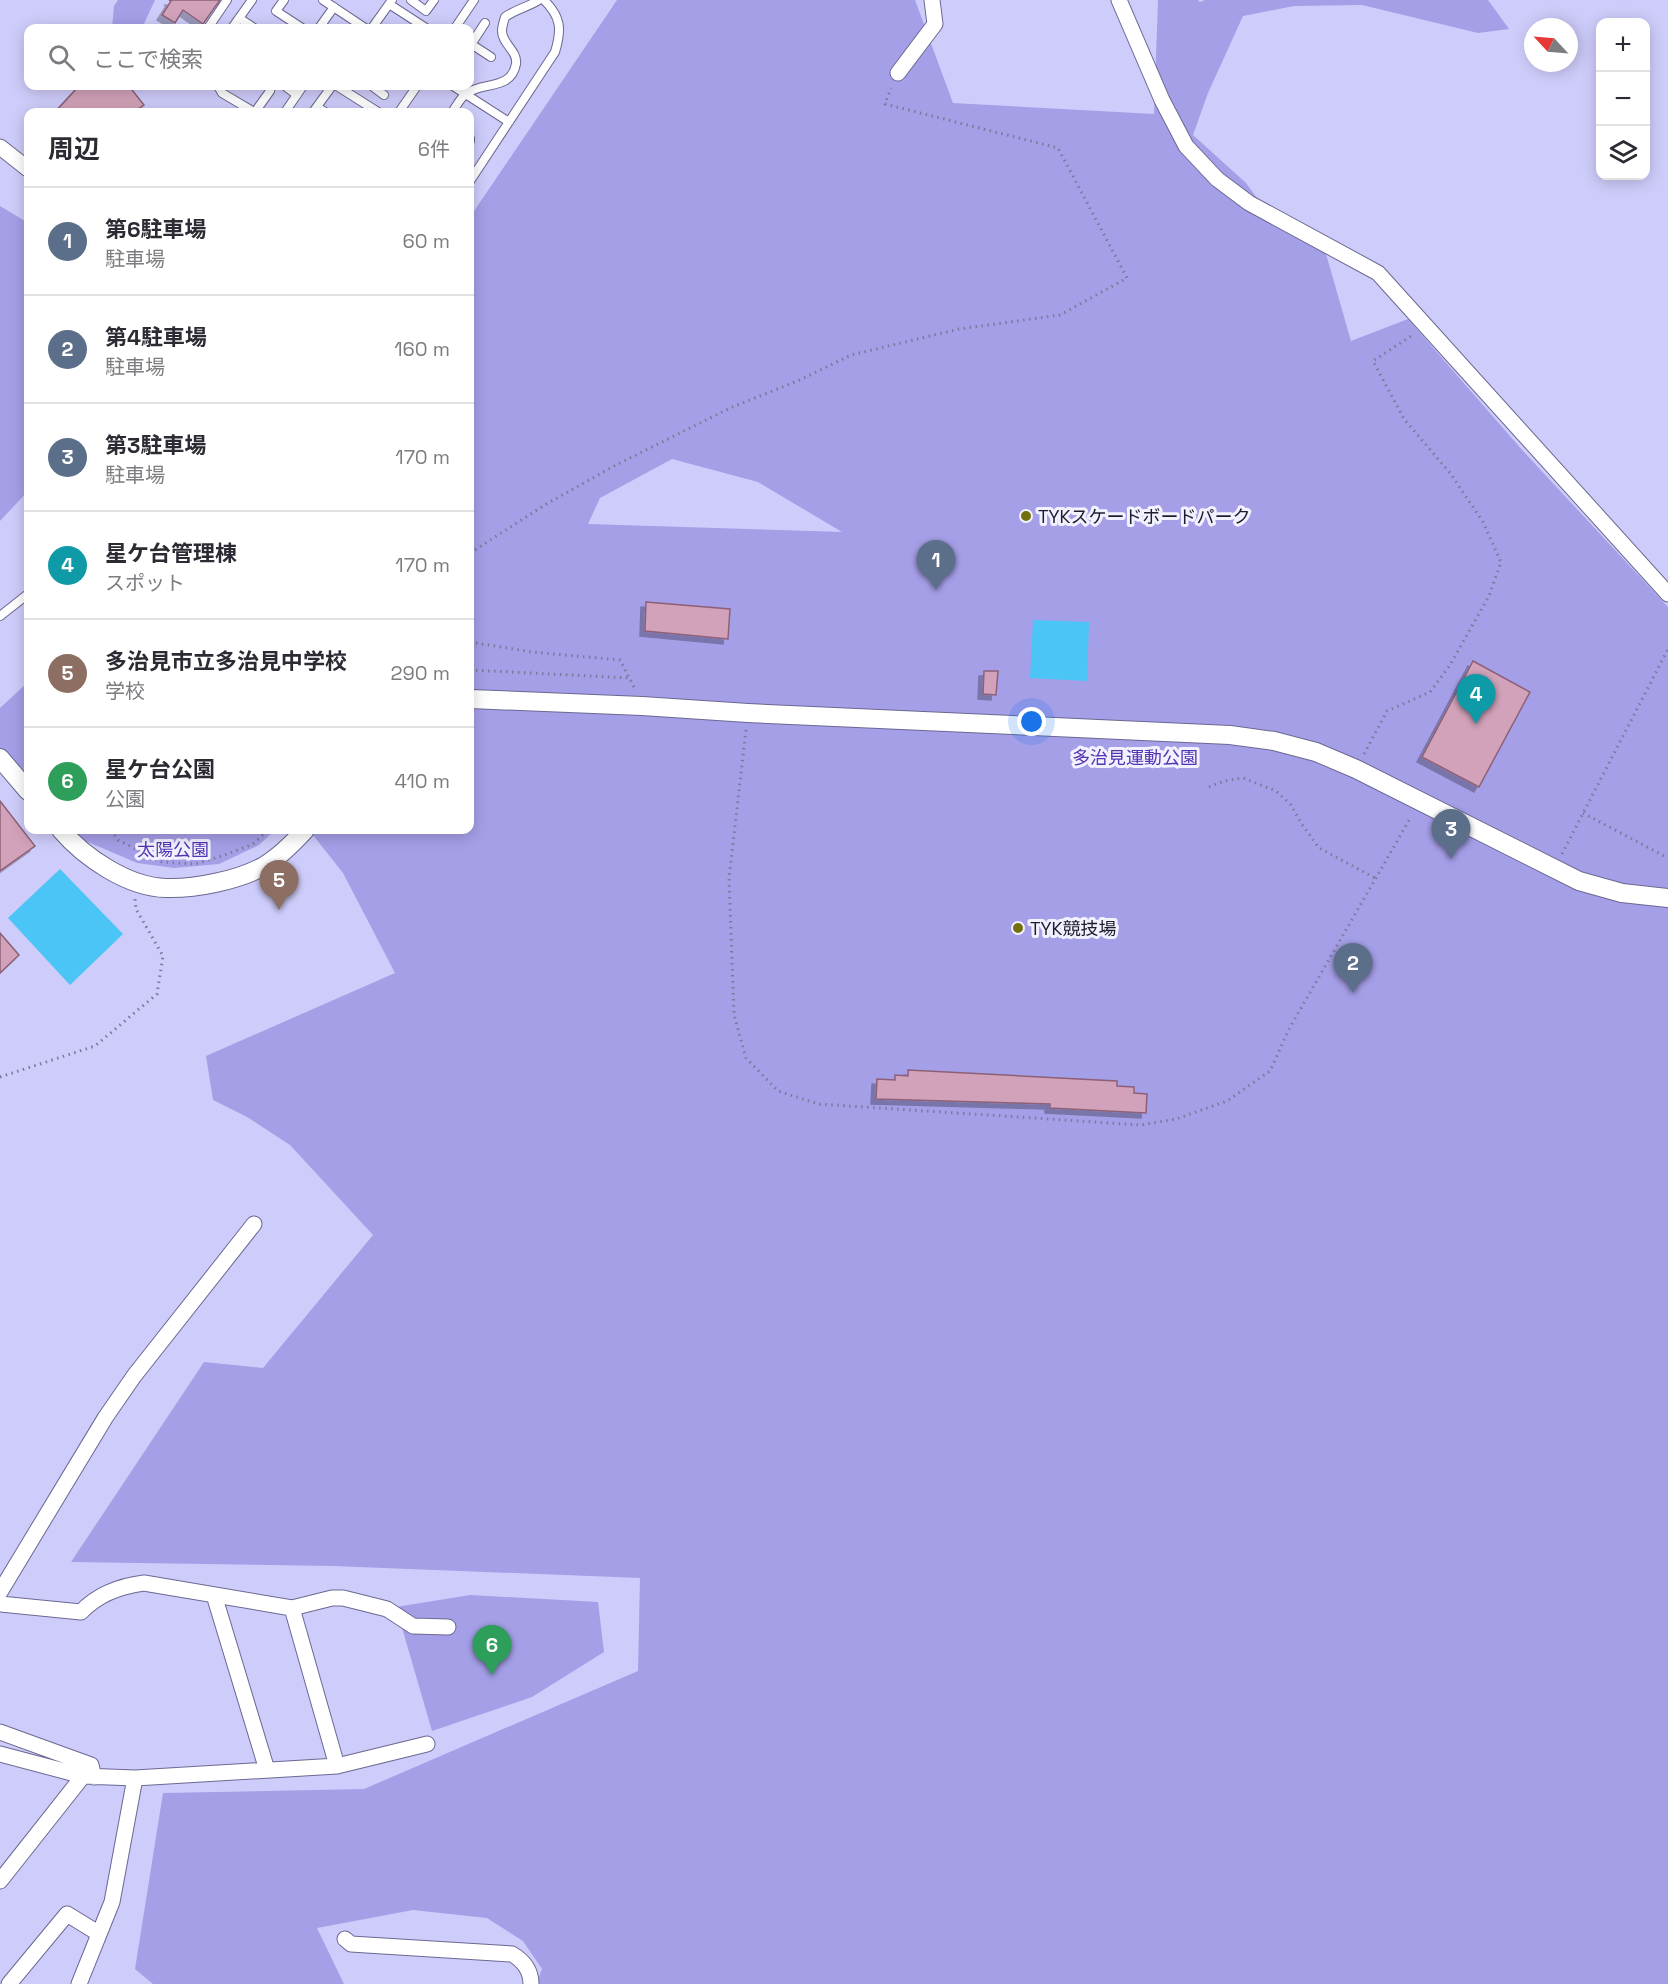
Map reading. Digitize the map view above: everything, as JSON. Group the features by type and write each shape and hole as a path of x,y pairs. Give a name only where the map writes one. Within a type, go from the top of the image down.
{"street":[{"path":"897,72 935,24 932,0"},
{"path":"1119,0 1162,100 1186,146 1217,179 1249,203 1378,273 1668,594"},
{"path":"0,147 24,166"},
{"path":"474,699 1230,735 1274,741 1316,752 1356,769 1579,881 1622,893 1668,898"},
{"path":"0,758 24,786"},
{"path":"65,834 85,853 107,868 134,881 165,888 238,877 265,865 301,834"},
{"path":"0,1592 122,1392 254,1224"},
{"path":"0,1604 81,1612 93,1600 126,1585 144,1583 292,1608 332,1598 343,1598 387,1609 413,1626 448,1627"},
{"path":"214,1595 267,1770"},
{"path":"292,1608 337,1766"},
{"path":"0,1732 91,1765 88,1776 0,1881"},
{"path":"0,1754 88,1776 135,1778 337,1766 428,1744"},
{"path":"79,1984 112,1902 135,1778"},
{"path":"9,1984 66,1914 98,1933"},
{"path":"345,1940 351,1944 512,1954 525,1965 530,1973 531,1984"}],"lane":[{"path":"211,24 227,0"},
{"path":"235,24 252,0"},
{"path":"284,0 276,10 296,24"},
{"path":"323,0 359,24"},
{"path":"411,0 426,11 434,0"},
{"path":"458,24 474,0"},
{"path":"474,89 479,86 495,86 510,77 516,64 515,54 506,44 501,31 505,17 517,9 541,0 555,11 561,33 555,51 474,171"},
{"path":"375,24 390,2 420,24"},
{"path":"322,24 334,7"},
{"path":"239,18 248,24"},
{"path":"474,39 485,23"},
{"path":"474,47 491,57"},
{"path":"221,90 248,108"},
{"path":"257,108 270,90"},
{"path":"290,90 297,95"},
{"path":"288,108 300,90"},
{"path":"316,108 329,90"},
{"path":"343,90 372,108"},
{"path":"377,90 384,95"},
{"path":"402,108 414,90"},
{"path":"460,90 509,122"},
{"path":"455,108 466,94 472,90"},
{"path":"0,616 24,597"}],"path":[{"path":"474,550 548,503 616,465 730,408 802,379 851,355 959,329 1059,315 1127,278 1058,148 885,104 897,72"},
{"path":"1356,769 1387,711 1430,692 1450,665 1489,596 1501,562 1483,522 1450,474 1404,419 1373,361 1426,326"},
{"path":"474,643 532,652 620,660 642,706"},
{"path":"1554,869 1668,649"},
{"path":"474,670 630,678"},
{"path":"748,713 729,878 734,1015 746,1058 778,1091 818,1104 1141,1125 1176,1119 1227,1101 1270,1071 1288,1029 1420,801"},
{"path":"1209,788 1243,778 1276,791 1291,805 1319,848 1375,878"},
{"path":"1583,813 1668,858"},
{"path":"114,834 118,840 162,862 195,864 253,844 264,834"},
{"path":"0,1077 95,1046 157,994 163,956 136,909 134,881"}],"green space":[{"path":"118,0 155,0 144,24 112,24 114,6"},
{"name":"多治見運動公園","path":"617,0 915,0 953,103 1154,114 1158,0 1198,0 1200,2 1205,0 1488,0 1509,29 1478,33 1362,5 1294,6 1243,16 1208,93 1193,135 1246,183 1273,220 1324,247 1351,341 1408,319 1523,451 1668,607 1668,1984 536,1984 542,1969 523,1941 487,1918 413,1910 317,1928 344,1984 153,1984 135,1969 163,1793 364,1789 638,1671 640,1578 333,1566 71,1562 204,1362 263,1368 373,1235 290,1145 247,1117 213,1100 206,1056 395,973 343,873 312,834 474,834 474,211","holes":["672,459 758,482 842,532 588,524 600,498"]},
{"path":"0,206 24,220 24,495 0,521"},
{"path":"24,686 24,779 0,749 0,708"},
{"name":"太陽公園","path":"75,834 271,834 259,845 219,864 174,868 137,863 81,839"},
{"path":"470,1595 598,1602 604,1652 532,1697 432,1731 396,1607"}],"water":[{"path":"1033,620 1089,622 1087,681 1030,678"},
{"path":"60,869 123,934 70,985 8,918"}],"building":[{"path":"169,0 220,0 203,24 183,10 175,23 162,15 171,1"},
{"path":"75,90 132,90 144,105 140,108 59,108"},
{"path":"646,602 730,609 728,639 645,631"},
{"path":"1473,661 1530,692 1479,787 1422,757"},
{"path":"984,671 998,671 996,695 983,694"},
{"path":"0,801 35,846 0,871"},
{"path":"0,933 19,955 0,973"},
{"path":"908,1070 1117,1081 1117,1086 1134,1087 1134,1093 1147,1094 1146,1113 1050,1108 1050,1104 876,1099 877,1079 895,1080 895,1075 908,1076"}],"place":[{"name":"TYKスケードボードパーク","path":"1026,516"},
{"name":"第6駐車場","path":"936,590"},
{"name":"星ケ台管理棟","path":"1476,724"},
{"name":"第3駐車場","path":"1451,859"},
{"name":"多治見市立多治見中学校","path":"279,910"},
{"name":"TYK競技場","path":"1018,928"},
{"name":"第4駐車場","path":"1353,993"},
{"name":"星ケ台公園","path":"492,1675"}]}
